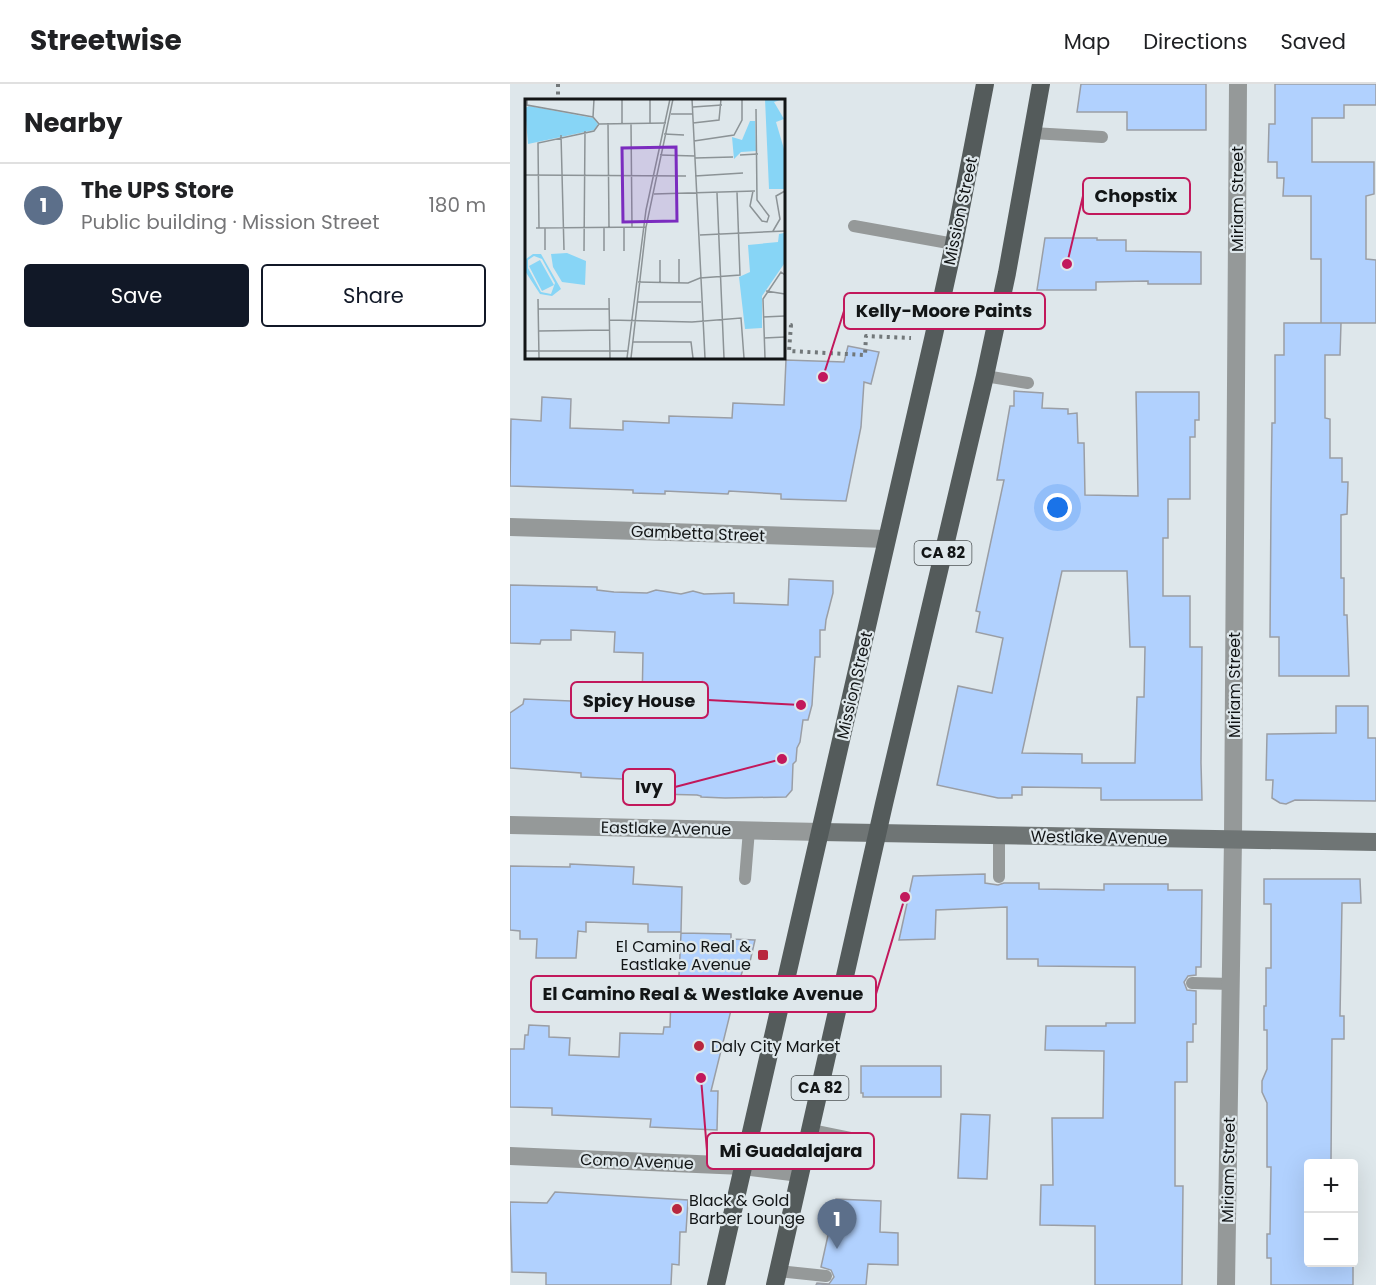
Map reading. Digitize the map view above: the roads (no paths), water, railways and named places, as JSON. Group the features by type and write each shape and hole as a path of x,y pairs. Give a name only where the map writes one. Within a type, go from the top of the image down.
{"main road":[{"name":"Mission Street","path":"716,1285 933,339 986,84"},
{"name":"CA 82","path":"776,1278 985,376 1007,273 1041,84"}],"street":[{"name":"Miriam Street","path":"1226,1285 1233,839 1238,84"},
{"name":"Gambetta Street","path":"510,527 886,539"},
{"name":"Eastlake Avenue","path":"510,825 821,832"},
{"name":"Westlake Avenue","path":"821,832 1376,842"},
{"name":"Como Avenue","path":"510,1156 743,1166 800,1173"}],"lane":[{"path":"1032,132 1102,137"},
{"path":"854,226 954,244"},
{"path":"985,376 1028,383"},
{"path":"745,879 749,830"},
{"path":"999,835 999,877"},
{"path":"1192,983 1231,984"},
{"path":"811,1130 860,1140"},
{"path":"776,1278 825,1276"}],"place":[{"name":"Chopstix","path":"1067,264"},
{"name":"Kelly-Moore Paints","path":"823,377"},
{"name":"Spicy House","path":"801,705"},
{"name":"Ivy","path":"782,759"},
{"name":"El Camino Real & Westlake Avenue","path":"905,897"},
{"name":"El Camino Real & Eastlake Avenue","path":"763,955"},
{"name":"Daly City Market","path":"699,1046"},
{"name":"Mi Guadalajara","path":"701,1078"},
{"name":"Black & Gold Barber Lounge","path":"677,1209"},
{"name":"The UPS Store","path":"837,1249"}]}
